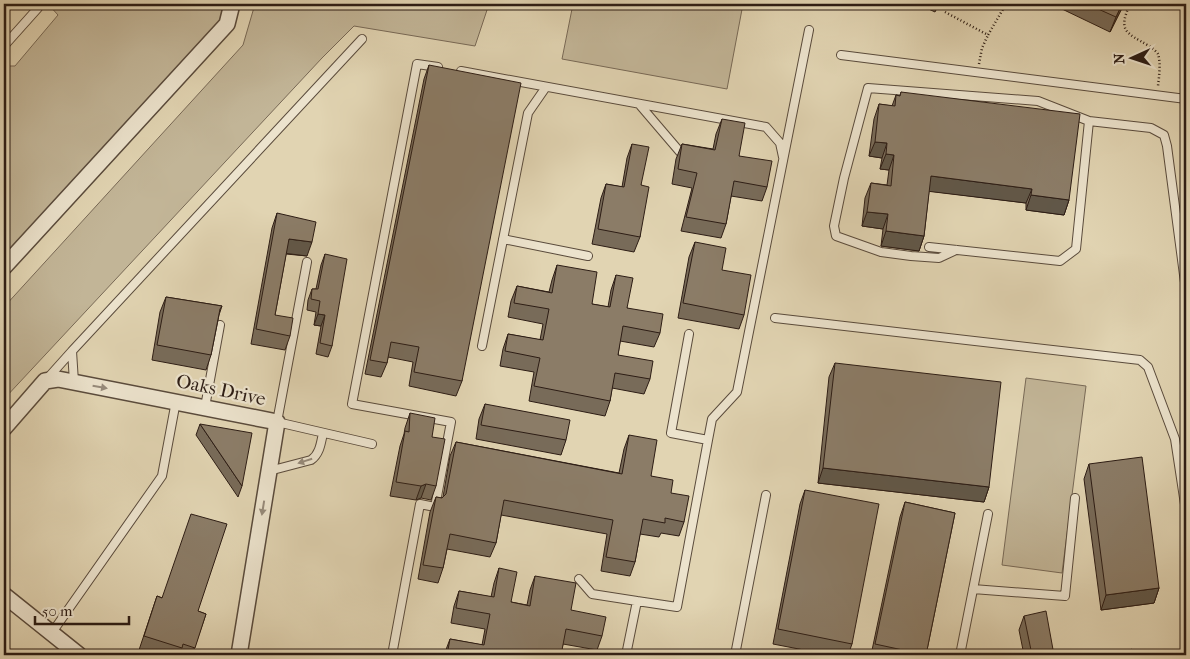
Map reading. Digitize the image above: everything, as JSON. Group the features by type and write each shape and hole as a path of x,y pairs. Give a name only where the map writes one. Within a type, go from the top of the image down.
{"street":[{"path":"4,267 227,24 232,4"},
{"name":"Oaks Drive","path":"45,381 58,379 277,422 239,655"},
{"path":"4,428 45,381"},
{"path":"4,595 79,655"}],"lane":[{"path":"4,46 38,8"},
{"path":"579,579 592,594 677,607 712,419 737,392 809,30"},
{"path":"45,381 362,39"},
{"path":"841,55 1186,99"},
{"path":"392,655 420,504 435,507 451,422 352,404 417,64 445,68"},
{"path":"454,70 766,127 780,143 784,157"},
{"path":"482,346 528,113 546,87"},
{"path":"956,250 939,258 911,256 882,252 836,236 834,226 844,178 868,88 1038,101 1089,121 1151,128 1164,135 1186,290"},
{"path":"639,104 680,152"},
{"path":"929,247 1060,261 1076,249 1089,121"},
{"path":"503,239 588,256"},
{"path":"307,262 277,422 372,444"},
{"path":"775,318 1140,360 1148,367 1175,439 1186,511"},
{"path":"204,407 220,325"},
{"path":"689,334 671,433 708,440"},
{"path":"72,351 74,382"},
{"path":"51,634 162,476 176,401"},
{"path":"269,471 312,460 316,457 323,433"},
{"path":"735,655 766,495"},
{"path":"973,589 1066,596 1075,498"},
{"path":"960,655 988,514"},
{"path":"626,655 637,601"}],"path":[{"path":"977,72 982,48 1006,4"},
{"path":"1130,4 1124,18 1124,28 1131,36 1153,48 1158,54 1158,95"},
{"path":"945,12 988,35"}],"shaded area":[{"path":"48,4 223,4 222,19 4,255 4,66 15,66 58,15"},
{"path":"255,4 489,4 475,46 354,26 4,399 4,307 243,45"},
{"path":"573,4 743,4 727,89 562,59"},
{"path":"1026,378 1086,386 1062,573 1002,565"}],"building":[{"path":"1087,4 1122,4 1116,17"},
{"path":"429,65 521,83 462,381 414,372 419,347 391,342 387,363 370,360"},
{"path":"901,92 1080,114 1069,200 1031,195 1032,189 931,176 924,236 886,231 888,214 867,212 871,183 891,186 894,155 886,154 887,143 875,142 879,104 895,106 896,95 900,96"},
{"path":"722,119 745,123 739,156 772,161 767,187 734,181 726,224 686,217 697,173 678,169 682,144 715,150"},
{"path":"632,144 649,147 641,185 649,187 640,237 598,229 606,184 624,187"},
{"path":"277,213 316,222 312,242 289,239 275,315 293,318 290,336 256,329"},
{"path":"695,242 726,248 722,270 751,275 744,315 683,303"},
{"path":"325,254 347,259 332,346 320,343 325,315 318,314 320,301 311,299 312,289 318,289"},
{"path":"557,265 597,272 592,304 610,307 616,275 633,278 627,308 663,314 660,333 623,326 618,355 653,361 650,379 615,373 610,401 534,386 540,358 505,351 508,334 543,340 549,309 514,303 517,286 552,293"},
{"path":"166,297 222,306 211,355 157,345"},
{"path":"835,363 1001,382 989,487 823,468"},
{"path":"485,404 570,420 566,440 481,425"},
{"path":"410,413 435,418 432,437 445,439 436,486 396,482 405,431 409,432"},
{"path":"200,424 252,433 242,486"},
{"path":"629,435 657,440 651,476 673,480 671,493 689,496 684,522 665,518 665,523 643,519 635,562 606,557 613,520 504,500 496,543 450,534 443,568 423,565 436,497 442,498 446,494 456,442 622,474"},
{"path":"1142,457 1159,588 1106,595 1089,464"},
{"path":"805,490 879,504 852,644 778,629"},
{"path":"905,502 955,513 926,655 875,644"},
{"path":"191,514 227,524 198,611 206,614 195,648 183,644 182,648 144,636 157,596 162,598"},
{"path":"499,568 517,572 511,602 530,606 535,576 576,583 571,610 606,617 602,636 566,629 561,655 447,655 450,639 484,645 490,614 456,608 459,591 494,597"},
{"path":"1046,611 1054,655 1032,655 1024,616"},
{"path":"1132,649 1136,655 1123,655"}]}
